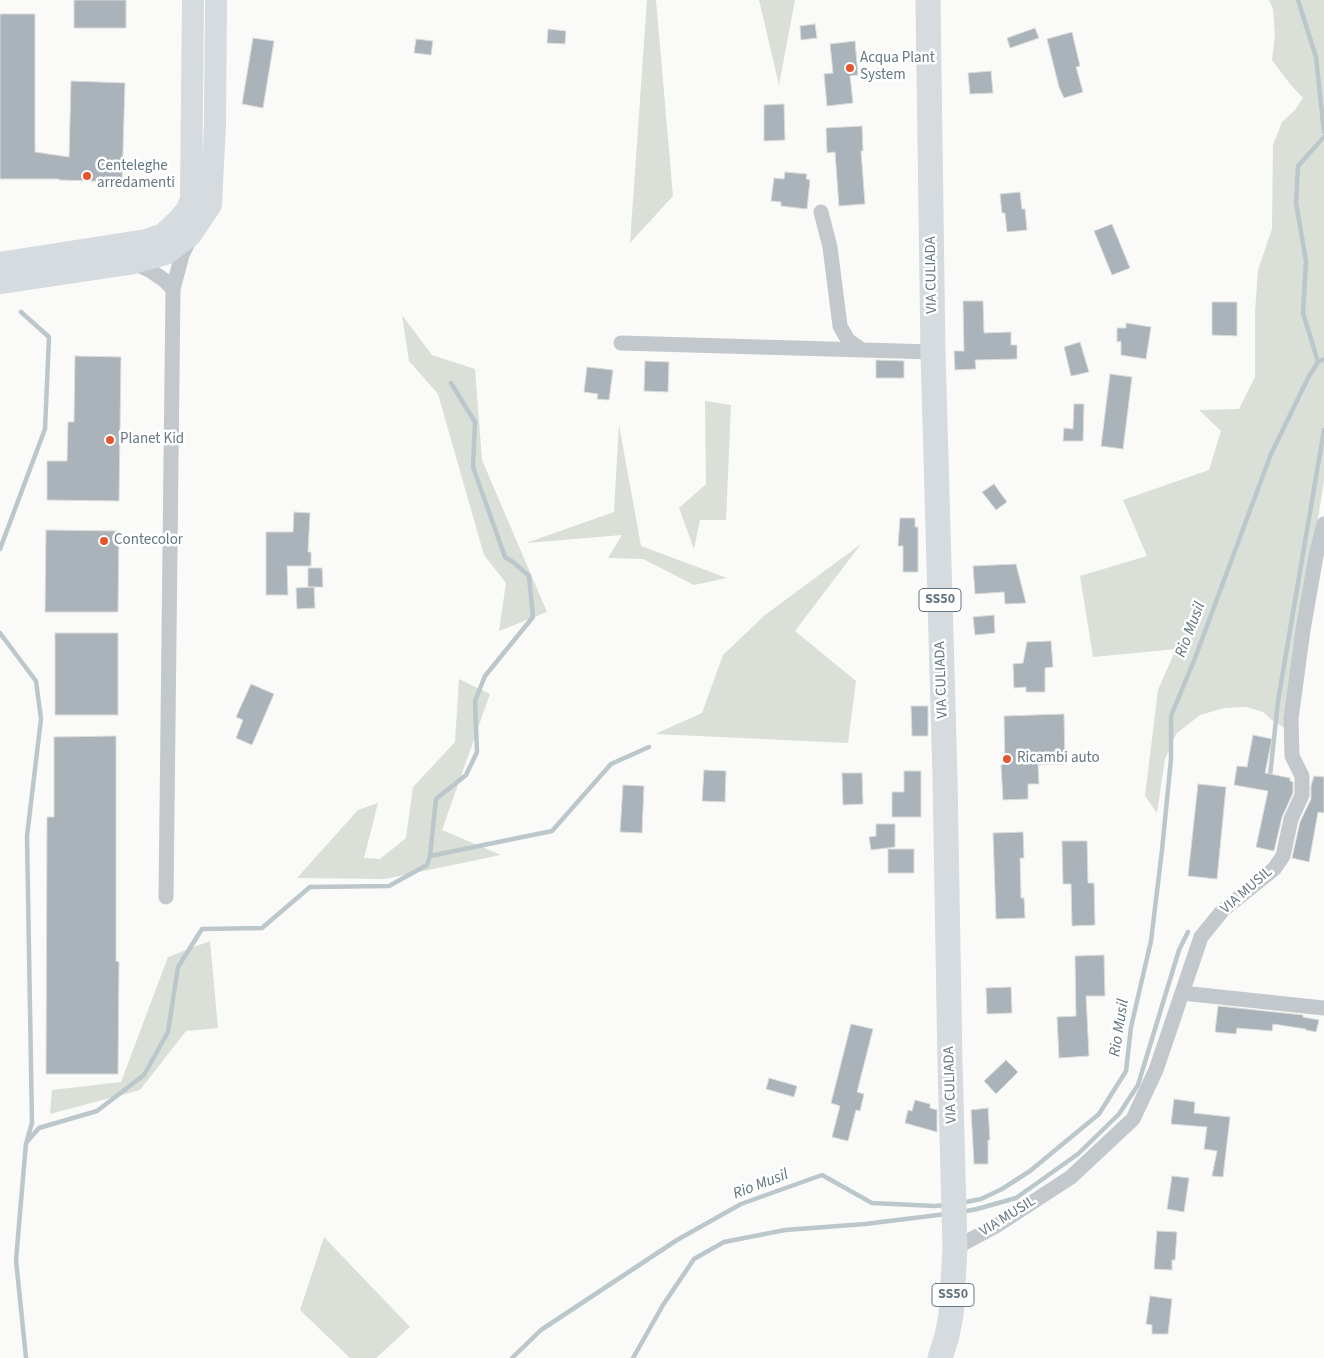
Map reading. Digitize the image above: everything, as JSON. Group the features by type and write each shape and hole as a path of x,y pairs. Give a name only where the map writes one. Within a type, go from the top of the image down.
{"main road":[{"name":"VIA CULIADA","path":"928,0 933,352 945,762 955,1240 951,1315 940,1358"}],"street":[{"path":"0,263 146,240 163,234 187,209 191,199 193,0"},
{"path":"166,897 173,289 182,255 191,235 211,205 215,124 216,0"},
{"path":"821,212 830,247 840,326 848,340 862,350"},
{"path":"0,283 134,262 166,254 191,235"},
{"path":"134,262 152,270 173,289"},
{"path":"622,343 933,352"},
{"name":"VIA MUSIL","path":"955,1240 996,1226 1071,1177 1133,1119 1156,1070 1202,937 1223,910 1274,869 1283,856 1291,820 1302,795 1302,776 1292,756 1291,719 1303,630 1316,556 1324,524"},
{"path":"1182,993 1324,1008"}],"shaded area":[{"path":"647,0 656,0 673,196 630,243"},
{"path":"759,0 795,0 779,85"},
{"path":"1269,0 1324,0 1324,480 1287,729 1273,721 1263,712 1247,707 1224,708 1200,715 1176,734 1165,759 1157,813 1145,796 1158,690 1176,649 1093,657 1080,576 1147,556 1123,500 1209,470 1221,431 1199,410 1239,409 1255,377 1255,312 1258,270 1272,229 1273,145 1282,122 1295,110 1303,98 1272,60 1275,36 1273,9"},
{"path":"402,315 432,355 475,369 482,460 547,612 499,631 506,583 484,555 438,394 409,361"},
{"path":"705,401 731,405 726,520 700,520 694,549 679,508 706,484"},
{"path":"619,425 641,546 727,578 694,585 643,559 608,558 622,535 526,543 614,512"},
{"path":"861,544 795,631 856,681 848,743 655,734 702,713 723,655 765,615"},
{"path":"459,679 490,694 442,830 501,855 385,879 297,878 358,810 378,803 364,858 380,859 406,838 413,787 455,742"},
{"path":"210,941 218,1028 186,1031 140,1090 50,1114 52,1090 121,1082 168,957"},
{"path":"324,1237 410,1327 376,1358 350,1358 300,1310"}],"building":[{"path":"74,0 126,0 126,28 74,28"},
{"path":"0,14 35,14 35,152 69,157 71,81 125,83 122,182 0,179"},
{"path":"815,24 817,38 801,40 800,26"},
{"path":"1035,28 1039,38 1010,48 1007,38"},
{"path":"548,29 566,31 565,44 547,43"},
{"path":"1072,32 1080,66 1076,67 1083,92 1064,98 1059,87 1047,39"},
{"path":"253,38 274,41 263,108 242,104"},
{"path":"416,39 433,41 431,55 414,53"},
{"path":"855,41 858,75 850,76 853,103 827,106 824,74 833,73 830,44"},
{"path":"991,71 993,93 970,94 968,73"},
{"path":"784,104 785,140 764,141 764,105"},
{"path":"862,126 863,151 861,151 865,204 839,206 835,152 827,153 826,128"},
{"path":"785,172 807,174 806,179 810,180 807,209 781,206 781,202 771,201 774,178 784,179"},
{"path":"1020,192 1022,209 1025,209 1027,230 1007,232 1000,194"},
{"path":"1112,224 1130,268 1112,275 1094,231"},
{"path":"963,301 983,301 984,333 1011,332 1011,345 1017,345 1017,359 975,360 976,369 955,370 954,351 964,351"},
{"path":"1212,302 1237,302 1237,336 1212,335"},
{"path":"1126,323 1151,327 1146,359 1121,355 1121,341 1117,342 1117,328 1126,328"},
{"path":"1080,342 1089,372 1071,376 1064,347"},
{"path":"75,356 121,357 119,501 47,500 47,461 67,461 68,422 74,422"},
{"path":"876,360 904,361 904,378 876,378"},
{"path":"645,361 669,362 668,392 644,391"},
{"path":"587,367 613,370 609,400 597,399 598,394 584,392"},
{"path":"1110,374 1132,377 1123,449 1101,446"},
{"path":"1074,404 1084,404 1083,441 1063,441 1064,428 1073,429"},
{"path":"994,484 1007,502 996,510 982,492"},
{"path":"294,512 310,513 308,552 311,552 311,566 287,566 288,595 266,595 266,532 293,532"},
{"path":"900,518 915,518 915,527 918,527 918,572 903,572 903,546 898,546"},
{"path":"46,530 119,531 118,612 45,612"},
{"path":"1016,564 1026,603 1005,604 1004,592 975,594 973,566"},
{"path":"308,568 322,568 323,587 308,587"},
{"path":"314,587 315,608 297,609 296,588"},
{"path":"994,615 995,633 975,635 973,617"},
{"path":"55,633 118,633 118,715 55,715"},
{"path":"1051,641 1053,667 1045,668 1045,692 1026,692 1026,687 1014,688 1013,664 1023,663 1027,642"},
{"path":"251,684 274,694 252,745 236,738 243,720 236,717"},
{"path":"911,706 928,706 928,736 912,736"},
{"path":"1064,714 1065,764 1038,765 1039,784 1028,784 1028,799 1003,800 1001,765 1005,764 1004,716"},
{"path":"1253,735 1272,739 1265,773 1290,778 1290,781 1293,782 1293,793 1282,817 1274,851 1256,847 1268,791 1234,785 1237,766 1247,767"},
{"path":"116,736 116,961 119,962 118,1074 46,1074 47,817 54,817 54,737"},
{"path":"704,770 726,771 725,802 702,801"},
{"path":"904,771 921,771 921,817 892,817 892,792 904,792"},
{"path":"842,773 862,773 863,804 843,805"},
{"path":"1314,776 1324,777 1324,813 1318,812 1309,862 1292,858 1300,822 1311,799 1311,786"},
{"path":"1198,784 1226,787 1217,879 1188,876"},
{"path":"623,785 644,786 642,833 620,832"},
{"path":"876,824 895,824 895,847 871,850 869,837 876,836"},
{"path":"1023,832 1024,858 1020,858 1021,898 1024,898 1025,918 996,919 993,833"},
{"path":"1062,841 1087,841 1088,883 1094,883 1095,925 1072,926 1071,884 1063,884"},
{"path":"888,849 914,849 914,873 888,873"},
{"path":"1104,955 1105,996 1086,996 1089,1056 1059,1058 1057,1017 1076,1016 1075,956"},
{"path":"1011,987 1012,1013 987,1014 986,988"},
{"path":"1218,1006 1303,1015 1303,1017 1319,1020 1316,1032 1273,1024 1272,1031 1237,1028 1236,1034 1215,1032"},
{"path":"851,1024 873,1029 857,1092 864,1094 860,1111 856,1110 848,1141 832,1137 840,1106 831,1103"},
{"path":"1006,1060 1018,1072 996,1094 984,1081"},
{"path":"769,1078 797,1086 794,1097 766,1089"},
{"path":"1174,1099 1195,1102 1194,1113 1230,1117 1223,1177 1212,1176 1217,1151 1204,1149 1207,1127 1171,1124"},
{"path":"915,1100 930,1104 930,1108 937,1110 937,1132 905,1123 908,1110 912,1111"},
{"path":"988,1108 990,1140 988,1140 988,1164 974,1164 971,1110"},
{"path":"1172,1176 1189,1178 1184,1212 1167,1209"},
{"path":"1157,1231 1177,1232 1175,1260 1172,1260 1172,1270 1154,1269"},
{"path":"1150,1296 1172,1299 1168,1334 1152,1334 1152,1325 1146,1324"}],"waterway":[{"path":"1298,0 1316,57 1324,132"},
{"path":"1318,362 1303,313 1306,261 1296,203 1298,166 1324,137"},
{"path":"0,549 45,429 49,337 21,312"},
{"name":"Rio Musil","path":"961,1203 981,1199 1002,1189 1030,1171 1099,1114 1126,1071 1131,1027 1151,941 1171,759 1171,716 1195,658 1271,454 1309,376 1318,362 1324,359"},
{"path":"26,1358 16,1260 26,1143 39,1128 97,1111 144,1075 168,1032 178,967 202,929 262,928 310,887 389,886 427,865 430,856 436,799 466,775 477,752 475,701 485,676 533,617 529,576 505,557 473,467 475,422 451,383"},
{"path":"1270,776 1278,701 1324,430"},
{"path":"0,633 36,681 41,719 27,836 32,1123 27,1140"},
{"path":"430,856 552,831 611,764 649,747"},
{"path":"961,1212 1016,1198 1078,1154 1119,1114 1138,1085 1179,950 1188,932"},
{"name":"Rio Musil","path":"512,1358 541,1330 677,1240 741,1204 822,1175 872,1203 946,1205"},
{"path":"633,1358 663,1305 694,1259 724,1242 785,1230 865,1224 946,1214"}],"place":[{"name":"Acqua Plant System","path":"850,68"},
{"name":"Centeleghe arredamenti","path":"87,176"},
{"name":"Planet Kid","path":"110,440"},
{"name":"Contecolor","path":"104,541"},
{"name":"Ricambi auto","path":"1007,759"}]}
